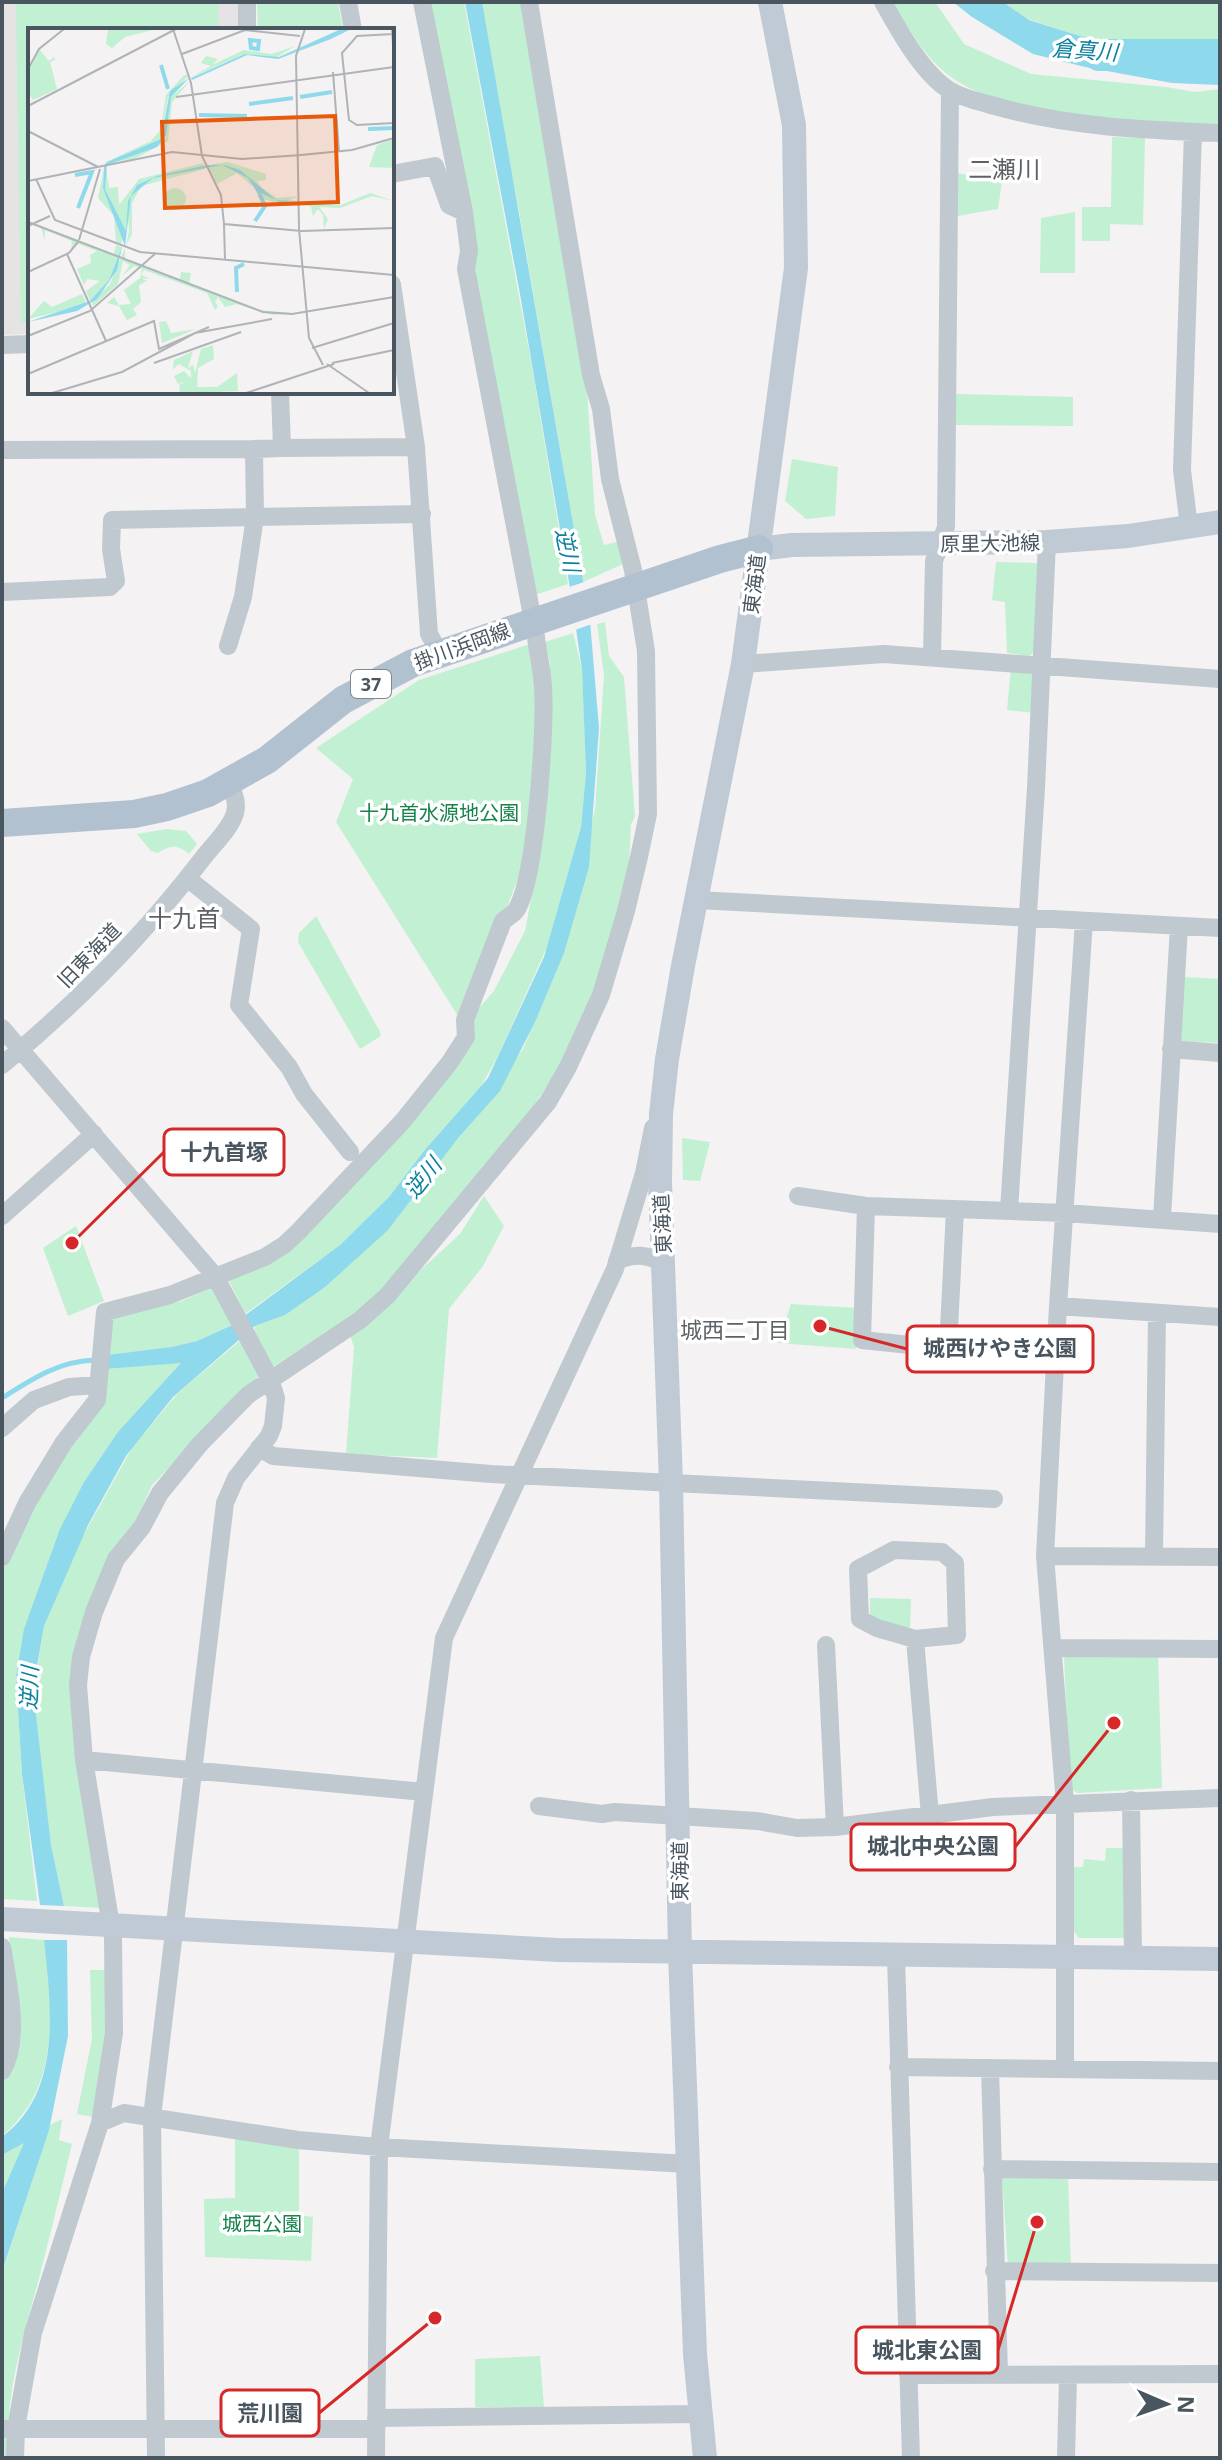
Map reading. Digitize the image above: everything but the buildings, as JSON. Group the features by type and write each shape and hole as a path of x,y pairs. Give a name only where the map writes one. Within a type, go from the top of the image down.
{"main road":[{"name":"東海道","path":"705,2458 700,2414 680,1953 671,1483 660,1182 661,1114 667,1059 743,664 796,268 794,125 770,2"},
{"name":"原里大池線","path":"759,549 792,545 1047,542 1128,536 1220,522"},
{"name":"掛川浜岡線","path":"2,823 134,814 167,807 230,783 267,760 343,700 381,678 439,652 720,559 759,549"},
{"path":"3,1919 405,1942 680,1953 1220,1959"}],"street":[{"path":"247,2 247,28"},
{"path":"348,2 353,28"},
{"path":"2,1557 27,1503 64,1442 97,1400 105,1312 170,1295 217,1278 265,1257 298,1232 402,1122 450,1062 466,1037 465,1020 503,921 516,912 524,892 532,849 542,746 543,689 535,621 466,269 469,251 464,212 422,2"},
{"path":"15,2458 9,2429 33,2333 100,2123 114,2033 114,1964 84,1760 78,1685 81,1657 104,1582 116,1559 142,1527 160,1493 200,1444 269,1376 360,1320 387,1296 548,1102 583,1038 601,995 626,911 648,814 646,651 610,479 601,409 591,375 529,2"},
{"path":"883,2 914,52 950,91 1016,112 1100,127 1220,133"},
{"path":"932,656 934,561 946,527 950,91"},
{"path":"1189,527 1182,470 1193,132"},
{"path":"394,174 435,166 449,205 464,212"},
{"path":"394,298 416,447 429,634 439,652"},
{"path":"2,345 28,344"},
{"path":"280,394 282,448"},
{"path":"2,450 416,447"},
{"path":"228,646 243,597 255,517 254,449"},
{"path":"2,592 110,587 116,581 111,549 112,520 422,514"},
{"path":"1009,1210 1036,788 1047,542"},
{"path":"743,664 884,654 1220,679"},
{"name":"旧東海道","path":"2,1065 109,969 187,878 234,817 236,801 230,783"},
{"path":"187,878 251,929 239,1005 289,1067 304,1094 350,1152"},
{"path":"697,900 1220,928"},
{"path":"1065,2067 1065,1804 1045,1556 1084,921"},
{"path":"1162,1218 1179,926"},
{"path":"2,1028 217,1278 269,1376 276,1398 273,1426 236,1478 225,1503 152,2117 156,2458"},
{"path":"1171,1049 1220,1053"},
{"path":"376,2458 379,2147 444,1638 617,1261 644,1173 667,1059"},
{"path":"2,1216 94,1134"},
{"path":"798,1196 866,1206 1009,1210 1220,1224"},
{"path":"866,1206 862,1340 948,1349 955,1210"},
{"path":"617,1261 627,1256 647,1255 664,1264"},
{"path":"1058,1306 1220,1317"},
{"path":"1154,1556 1157,1313"},
{"path":"2,1428 34,1400 98,1378"},
{"path":"259,1448 273,1456 491,1474 994,1499"},
{"path":"894,1550 942,1552 955,1563 957,1635 915,1639 877,1628 860,1619 858,1569 894,1550"},
{"path":"1045,1556 1220,1557"},
{"path":"915,1639 930,1816"},
{"path":"826,1645 835,1827"},
{"path":"1054,1648 1220,1649"},
{"path":"84,1760 424,1792"},
{"path":"539,1806 602,1814 615,1812 757,1821 797,1828 835,1827 993,1807 1220,1798"},
{"path":"1131,1800 1133,1958"},
{"path":"2,1947 8,1981 11,2041 2,2071"},
{"path":"896,1956 911,2458"},
{"path":"898,2067 1220,2071"},
{"path":"990,2068 999,2373"},
{"path":"100,2123 124,2113 298,2140 688,2164"},
{"path":"992,2169 1220,2172"},
{"path":"994,2271 1220,2273"},
{"path":"908,2375 1220,2374"},
{"path":"1066,2458 1068,2376"},
{"path":"9,2429 376,2424 700,2414"}],"shaded area":[{"path":"2,2 238,2 239,28 28,28 28,334 2,335"}],"green space":[{"path":"16,2 218,2 219,28 28,28 28,321 21,322"},
{"path":"257,2 338,2 343,28 258,28"},
{"path":"431,2 464,2 532,366 568,584 532,596 481,311 459,156"},
{"path":"479,2 521,2 587,388 595,515 604,545 617,542 623,564 583,582 519,211"},
{"path":"891,2 935,2 964,44 1031,74 1195,92 1220,89 1220,124 1070,115 991,97 967,87 939,67"},
{"path":"1004,2 1220,2 1220,59 1174,64 1151,59 1025,18"},
{"path":"1112,137 1145,138 1143,225 1110,224 1110,241 1082,241 1082,207 1111,207"},
{"path":"957,173 1002,181 998,209 957,216"},
{"path":"1075,212 1075,273 1040,273 1041,218"},
{"path":"955,394 1073,397 1073,426 955,425"},
{"path":"792,459 838,467 835,516 806,519 785,501"},
{"path":"996,562 1037,563 1035,651 1029,656 1007,653 1005,602 992,600"},
{"path":"605,622 609,656 624,677 635,817 631,824 629,868 599,982 554,1076 494,1163 425,1247 357,1313 260,1375 152,1485 76,1658 102,1908 64,1906 51,1845 33,1694 44,1626 68,1563 132,1448 178,1393 255,1326 285,1315 458,1138 523,1049 561,959 595,810 604,675 597,624"},
{"path":"573,633 582,669 584,716 586,772 581,827 547,947 497,1058 481,1086 423,1152 389,1197 340,1245 245,1314 228,1278 360,1174 472,1016 494,991 525,931 533,889 549,716 550,663 545,642"},
{"name":"十九首水源地公園","path":"530,644 537,684 529,849 463,1024 336,822 353,779 316,748 419,680"},
{"path":"1011,667 1038,668 1035,713 1007,710"},
{"path":"167,829 186,831 197,844 189,854 174,847 158,853 151,851 137,834"},
{"path":"316,916 380,1032 381,1036 360,1049 298,942 299,933"},
{"path":"1183,977 1220,979 1220,1043 1179,1041"},
{"path":"682,1138 710,1142 700,1181 683,1180"},
{"path":"484,1196 504,1226 483,1266 449,1309 437,1458 346,1454 354,1347 350,1335 460,1234"},
{"path":"76,1226 104,1301 68,1316 43,1248"},
{"path":"213,1287 231,1325 197,1341 107,1355 108,1325 114,1316 182,1301"},
{"path":"791,1304 857,1308 856,1349 778,1343"},
{"path":"182,1362 110,1444 84,1482 16,1677 22,1774 37,1901 3,1899 2,1574 8,1554 105,1369"},
{"path":"870,1598 911,1599 910,1628 877,1621 870,1613"},
{"path":"1158,1655 1162,1788 1078,1793 1070,1789 1064,1657"},
{"path":"1106,1848 1124,1848 1125,1938 1079,1938 1073,1930 1072,1867 1083,1867 1084,1859 1105,1861"},
{"path":"9,1937 44,1940 50,2020 41,2081 26,2109 2,2137 2,2072 11,1973"},
{"path":"90,1970 105,1970 108,2022 93,2117 77,2114 92,2039"},
{"path":"62,2119 59,2140 72,2144 12,2391 8,2458 2,2458 2,2274 50,2125"},
{"name":"城西公園","path":"235,2135 299,2145 299,2215 313,2217 311,2261 205,2257 204,2199 235,2198"},
{"path":"25,2142 2,2193 2,2155"},
{"path":"1002,2175 1068,2175 1071,2269 1008,2268"},
{"path":"540,2356 544,2407 475,2407 475,2359"}],"water":[{"name":"逆川","path":"465,2 482,2 590,621 599,728 589,867 564,953 535,1022 500,1091 458,1138 388,1230 325,1287 285,1315 255,1326 173,1397 126,1456 88,1525 44,1626 33,1689 51,1845 64,1906 40,1905 22,1774 16,1677 24,1629 60,1529 84,1482 118,1432 181,1363 105,1369 107,1355 197,1341 232,1325 340,1245 389,1197 423,1152 488,1078 544,957 581,827 586,772 582,669 520,294"},
{"path":"953,2 1003,2 1029,20 1170,64 1220,59 1220,85 1172,83 1033,54"},
{"path":"44,1940 67,1940 68,2036 49,2130 2,2272 2,2193 24,2143 2,2155 2,2137 22,2118 35,2096 44,2072 48,2046 49,1992"}],"pier":[{"path":"587,581 595,623 572,631 566,588"}],"waterway":[{"name":"倉真川","path":"1099,55 1220,55"},
{"path":"2,1398 58,1367 95,1360"}],"place":[{"name":"十九首塚","path":"72,1243"},
{"name":"城西けやき公園","path":"820,1326"},
{"name":"城北中央公園","path":"1114,1723"},
{"name":"城北東公園","path":"1037,2222"},
{"name":"荒川園","path":"435,2318"}],"district":[{"name":"二瀬川","path":"1004,168"},
{"name":"十九首","path":"184,917"},
{"name":"城西二丁目","path":"735,1329"}]}
